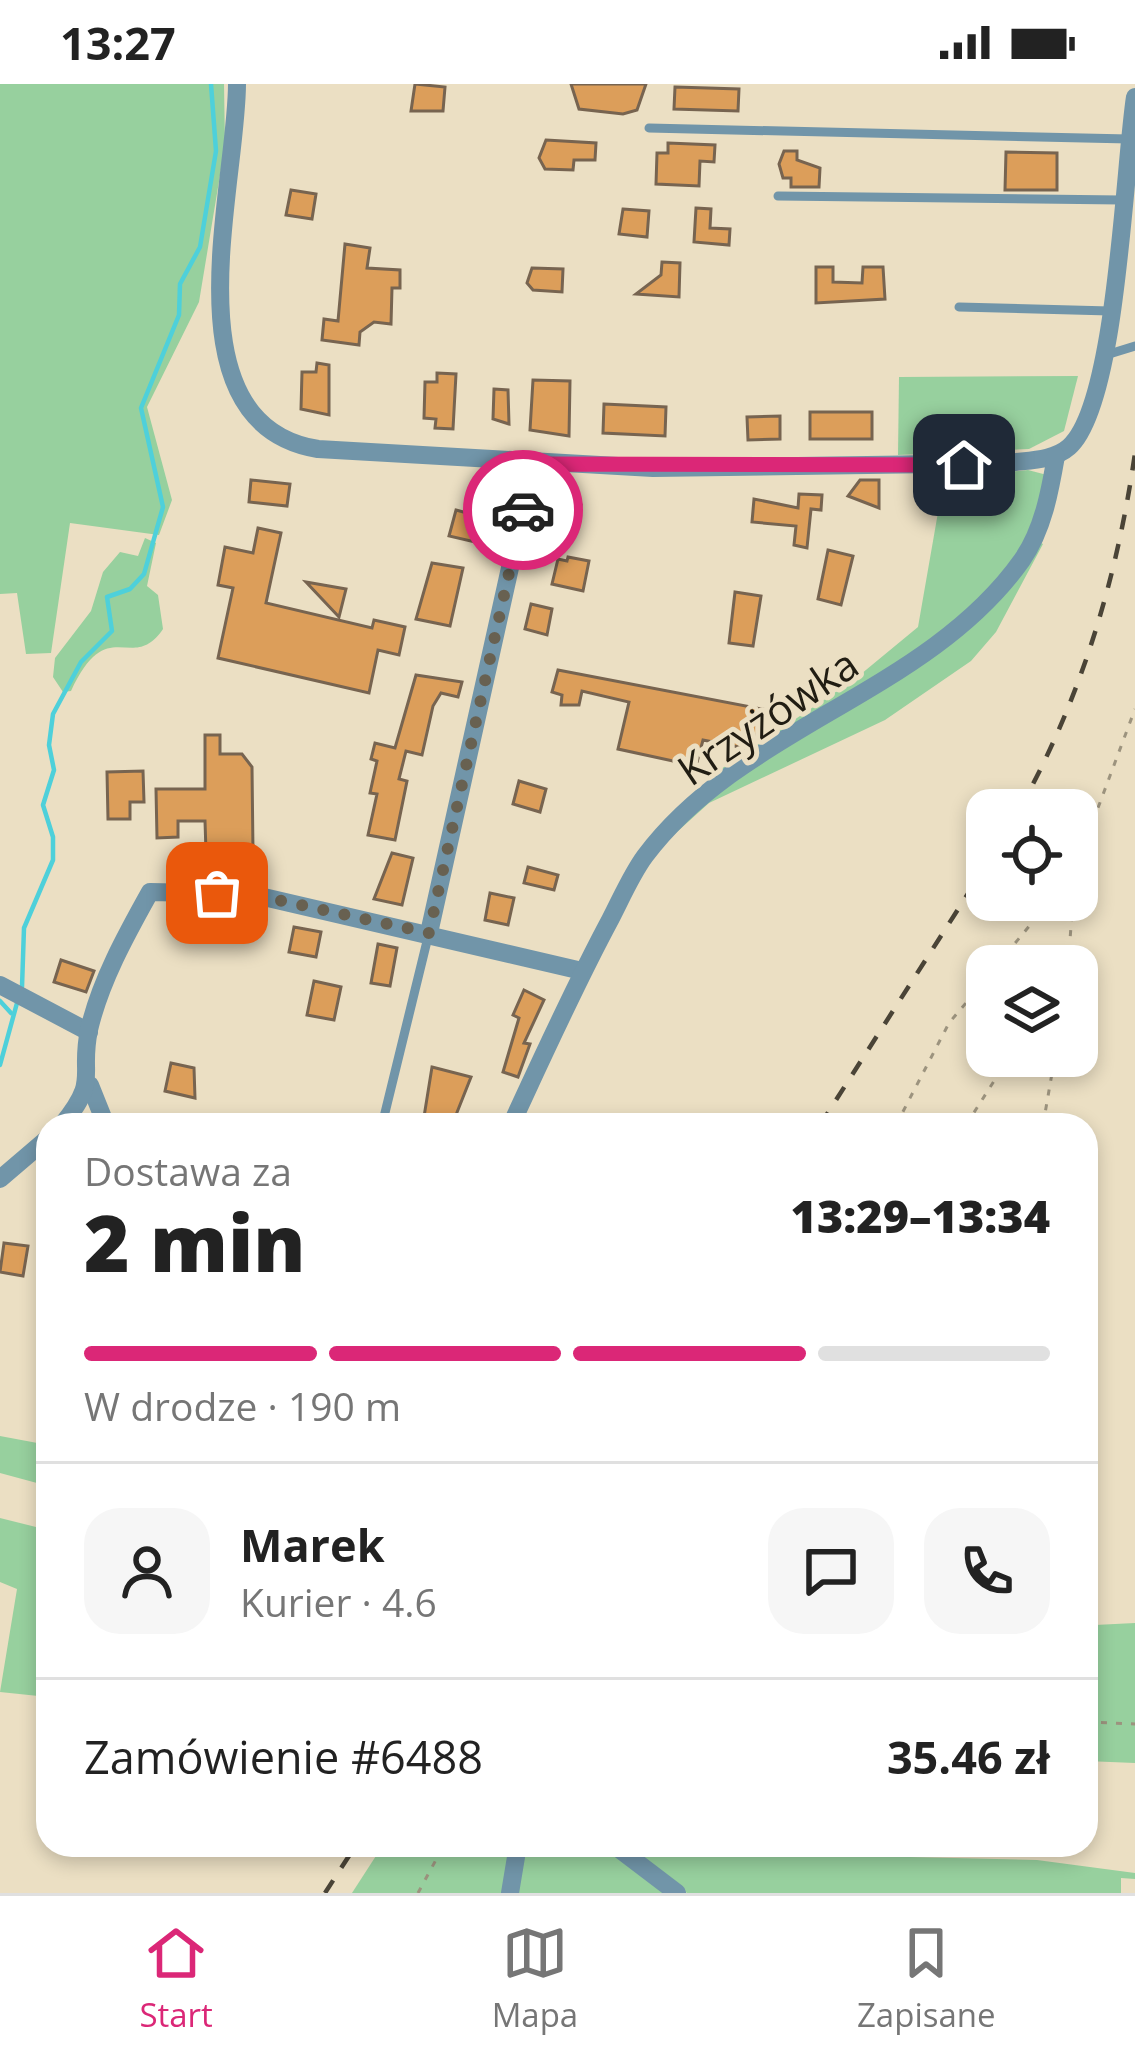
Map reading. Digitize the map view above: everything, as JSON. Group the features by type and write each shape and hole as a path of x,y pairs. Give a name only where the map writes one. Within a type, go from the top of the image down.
{"street":[{"path":"237,84 217,305 244,400 278,440 318,449 533,464 842,469 1056,456 1072,445 1084,425 1105,356 1135,97"},
{"name":"Krzyżówka","path":"517,1113 582,971 645,856 718,782 908,664 974,611 1022,560 1038,529 1056,456"},
{"path":"429,933 533,464"},
{"path":"101,1113 90,1085 88,1032 120,946 150,892 250,894 582,971"},
{"path":"3,987 88,1032"},
{"path":"70,1113 90,1085"},
{"path":"6,1173 36,1148"},
{"path":"6,1173 36,1160"},
{"path":"510,1893 516,1857"},
{"path":"630,1857 677,1893"}],"lane":[{"path":"650,128 1129,139"},
{"path":"778,196 1121,200"},
{"path":"959,307 1110,311"},
{"path":"1105,356 1135,346"},
{"path":"385,1113 429,933"}],"path":[{"path":"1098,808 1135,709"},
{"path":"1014,945 1034,921"},
{"path":"902,1113 950,1023 966,1003"},
{"path":"974,1113 997,1077"},
{"path":"1045,1113 1051,1077"},
{"path":"1098,1722 1135,1724"},
{"path":"418,1893 437,1857"}],"green space":[{"path":"0,84 224,84 225,145 199,302 147,407 172,500 159,535 70,523 51,653 26,654 17,593 0,594"},
{"path":"1078,376 1064,431 1029,449 898,455 899,377"},
{"path":"1028,470 1047,475 1048,481 1016,562 912,657 713,783 709,777 855,679 918,627 944,478"},
{"path":"145,538 156,543 147,586 158,595 163,629 141,647 108,648 97,654 71,691 63,692 53,677 55,658 91,611 103,572 120,552 138,556"},
{"path":"1039,542 1043,544 996,632 971,661 885,720 709,803 657,850 724,782 876,693"},
{"path":"0,1436 36,1443 36,1483 0,1473"},
{"path":"0,1518 36,1527 36,1696 0,1692 17,1589 0,1582"},
{"path":"1135,1623 1135,1763 1098,1761 1098,1625"},
{"path":"375,1857 512,1857 505,1893 352,1893"},
{"path":"523,1857 619,1857 667,1893 516,1893"},
{"path":"636,1857 1037,1860 1135,1873 1135,1879 1121,1878 1121,1893 687,1893"}],"building":[{"path":"415,84 445,87 443,111 411,111"},
{"path":"571,84 646,84 637,110 623,114 579,109"},
{"path":"675,87 739,89 738,111 674,109"},
{"path":"546,140 596,143 595,160 574,160 573,170 545,169 539,158"},
{"path":"668,143 715,145 714,162 700,161 699,186 656,184 657,153 668,153"},
{"path":"784,151 797,151 797,160 820,168 819,187 791,187 791,178 783,178 779,164"},
{"path":"1006,152 1057,153 1057,190 1005,190"},
{"path":"291,190 316,194 312,219 286,215"},
{"path":"696,208 711,209 710,228 730,229 729,245 694,242"},
{"path":"623,209 649,211 647,237 619,234"},
{"path":"345,244 370,248 367,268 400,270 400,288 392,288 391,324 374,322 360,332 359,345 322,340 324,319 338,321"},
{"path":"662,262 680,263 679,297 636,294 661,275"},
{"path":"816,267 833,267 833,282 862,283 863,267 883,267 885,299 816,303"},
{"path":"532,268 563,269 562,292 533,290 527,283"},
{"path":"317,363 329,365 329,415 301,409 302,372 316,372"},
{"path":"437,373 456,374 453,429 435,428 436,419 424,418 425,382 437,382"},
{"path":"533,380 570,381 569,436 530,430"},
{"path":"494,389 508,390 509,424 493,419"},
{"path":"604,404 666,407 665,436 603,433"},
{"path":"810,412 872,412 872,439 810,439"},
{"path":"780,416 780,439 748,440 747,417"},
{"path":"251,480 290,484 287,506 249,502"},
{"path":"860,480 879,480 879,508 848,496"},
{"path":"799,494 822,495 821,510 811,509 807,548 794,545 796,526 752,522 754,499 798,508"},
{"path":"558,501 581,505 577,530 554,526"},
{"path":"456,510 482,517 475,542 449,536"},
{"path":"258,528 281,533 266,603 372,628 374,620 405,627 399,655 378,650 369,693 218,658 233,588 218,585 225,547 253,553"},
{"path":"828,550 853,556 841,605 818,599"},
{"path":"568,557 589,561 583,591 552,584 558,559 567,561"},
{"path":"432,563 463,568 450,626 416,619"},
{"path":"306,582 346,589 339,617"},
{"path":"735,592 761,596 753,646 729,643"},
{"path":"531,604 552,609 547,635 525,629"},
{"path":"558,670 767,710 761,736 747,733 744,748 703,740 696,766 618,749 629,702 582,691 579,705 561,705 562,695 552,692"},
{"path":"416,675 462,682 458,697 441,693 433,706 422,755 406,751 399,779 407,781 395,840 368,835 377,794 370,793 377,761 371,759 375,743 395,748"},
{"path":"205,735 220,735 220,754 242,754 252,767 253,852 206,852 205,821 178,821 178,837 157,838 156,789 205,789"},
{"path":"143,771 144,802 130,802 130,819 108,819 107,772"},
{"path":"519,781 546,789 540,812 513,804"},
{"path":"392,853 413,858 402,905 374,899"},
{"path":"528,867 558,875 554,890 524,883"},
{"path":"490,893 514,898 508,925 485,920"},
{"path":"294,927 321,932 316,957 289,952"},
{"path":"378,944 397,948 390,986 371,983"},
{"path":"61,960 94,971 86,992 54,982"},
{"path":"314,981 341,987 334,1020 307,1015"},
{"path":"524,990 544,1000 524,1043 530,1044 518,1077 503,1072 519,1018 513,1015"},
{"path":"171,1063 194,1068 195,1098 165,1091"},
{"path":"432,1067 471,1077 457,1113 425,1113"},
{"path":"4,1243 28,1246 23,1276 0,1272"}],"waterway":[{"path":"22,987 24,928 53,860 53,837 43,805 54,770 49,745 53,714 81,662 112,631 107,597 130,589 144,574 163,507 141,408 179,315 180,284 200,247 216,151 211,84"},
{"path":"0,1001 11,1013"},
{"path":"0,1065 17,1003"}],"railway":[{"path":"1030,789 1061,725 1094,637 1118,546 1135,453"},
{"path":"828,1113 966,897"},
{"path":"325,1893 348,1857"}],"way so far":[{"path":"217,893 250,894 429,933 523,510"}],"route":[{"path":"523,510 533,464 842,469 964,465"}]}
